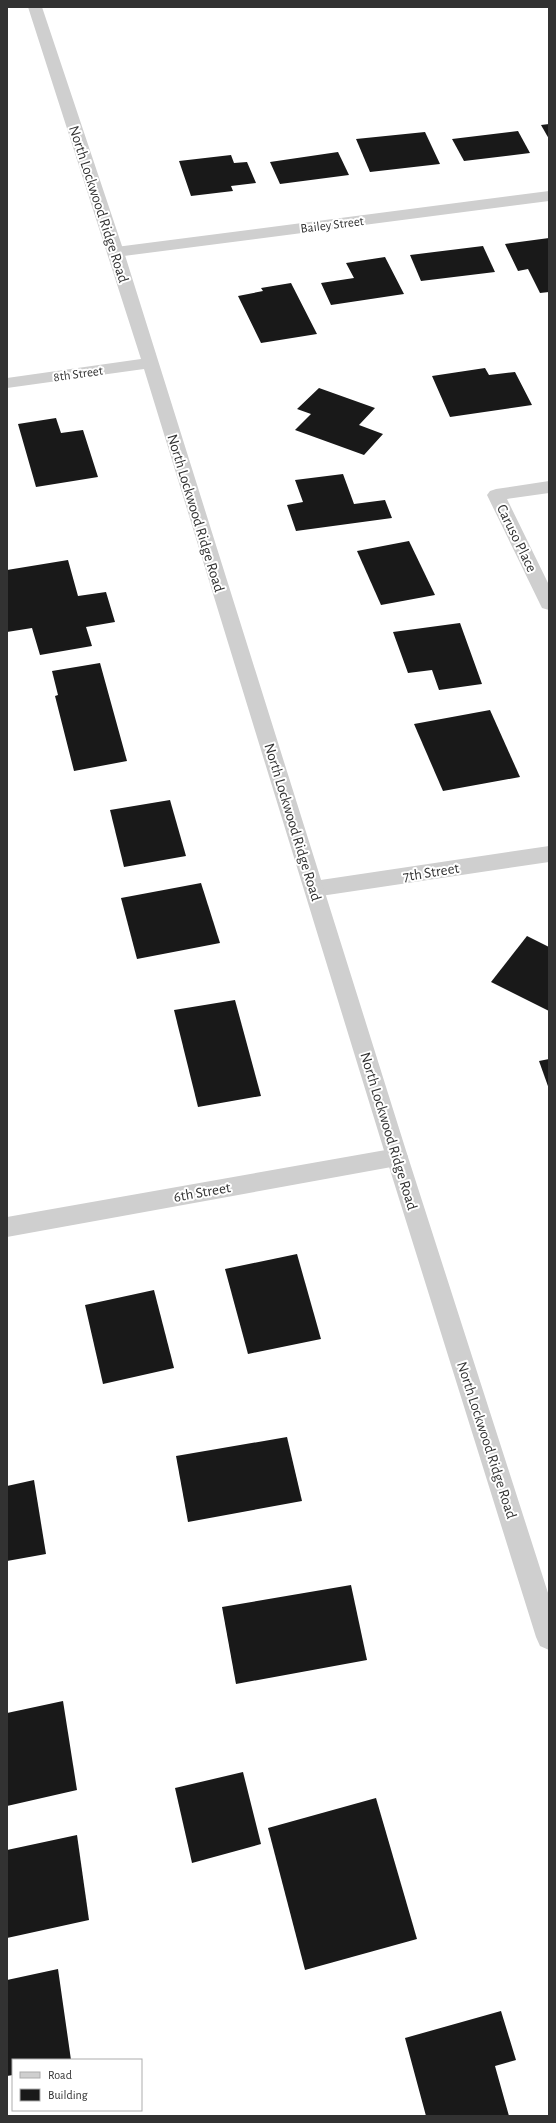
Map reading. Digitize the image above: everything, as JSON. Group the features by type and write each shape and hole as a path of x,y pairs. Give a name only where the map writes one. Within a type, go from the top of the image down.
{"street":[{"name":"North Lockwood Ridge Road","path":"35,7 116,252 397,1156 549,1638"},
{"name":"Bailey Street","path":"116,252 549,196"},
{"name":"8th Street","path":"7,383 150,363"},
{"name":"Caruso Place","path":"549,487 496,495 549,604"},
{"name":"7th Street","path":"314,889 549,854"},
{"name":"6th Street","path":"7,1227 397,1156"}],"building":[{"path":"549,124 549,139 541,125"},
{"path":"518,131 530,153 464,161 452,139"},
{"path":"425,132 440,164 370,172 356,139"},
{"path":"338,152 349,175 280,184 270,162"},
{"path":"231,155 234,163 247,162 256,183 231,186 233,191 191,196 179,161"},
{"path":"549,238 549,292 540,293 528,269 518,271 505,244"},
{"path":"483,246 495,272 421,281 410,255"},
{"path":"385,257 404,294 331,305 321,283 354,278 346,263"},
{"path":"291,283 317,334 261,343 238,296 263,291 261,288"},
{"path":"485,368 489,375 515,372 532,405 450,417 432,376"},
{"path":"319,388 375,408 359,425 383,434 364,455 295,430 311,414 297,409"},
{"path":"56,418 61,433 83,430 98,477 36,487 18,424"},
{"path":"343,474 354,504 385,500 392,518 296,531 287,505 303,502 295,480"},
{"path":"409,541 435,595 381,605 357,551"},
{"path":"68,560 78,596 106,592 115,622 86,627 92,646 40,655 32,628 7,632 7,570"},
{"path":"460,623 482,684 439,690 432,670 408,673 393,632"},
{"path":"100,663 127,761 74,771 55,696 58,695 52,671"},
{"path":"490,710 520,777 443,791 414,724"},
{"path":"170,800 186,856 124,867 110,810"},
{"path":"201,883 220,943 137,959 121,898"},
{"path":"527,936 549,947 549,1011 491,982"},
{"path":"235,1000 261,1096 198,1107 174,1010"},
{"path":"549,1059 549,1089 539,1061"},
{"path":"297,1254 321,1339 248,1354 225,1269"},
{"path":"154,1290 174,1368 103,1384 85,1305"},
{"path":"287,1437 302,1501 188,1522 176,1456"},
{"path":"34,1480 46,1554 7,1561 7,1486"},
{"path":"351,1585 367,1660 236,1684 222,1607"},
{"path":"63,1701 77,1790 7,1806 7,1713"},
{"path":"243,1772 261,1844 192,1863 175,1788"},
{"path":"376,1798 417,1939 305,1970 268,1828"},
{"path":"77,1835 89,1920 7,1938 7,1850"},
{"path":"58,1969 71,2059 12,2059 12,2075 7,2076 7,1980"},
{"path":"501,2011 516,2060 495,2066 509,2116 426,2116 405,2038"}]}
